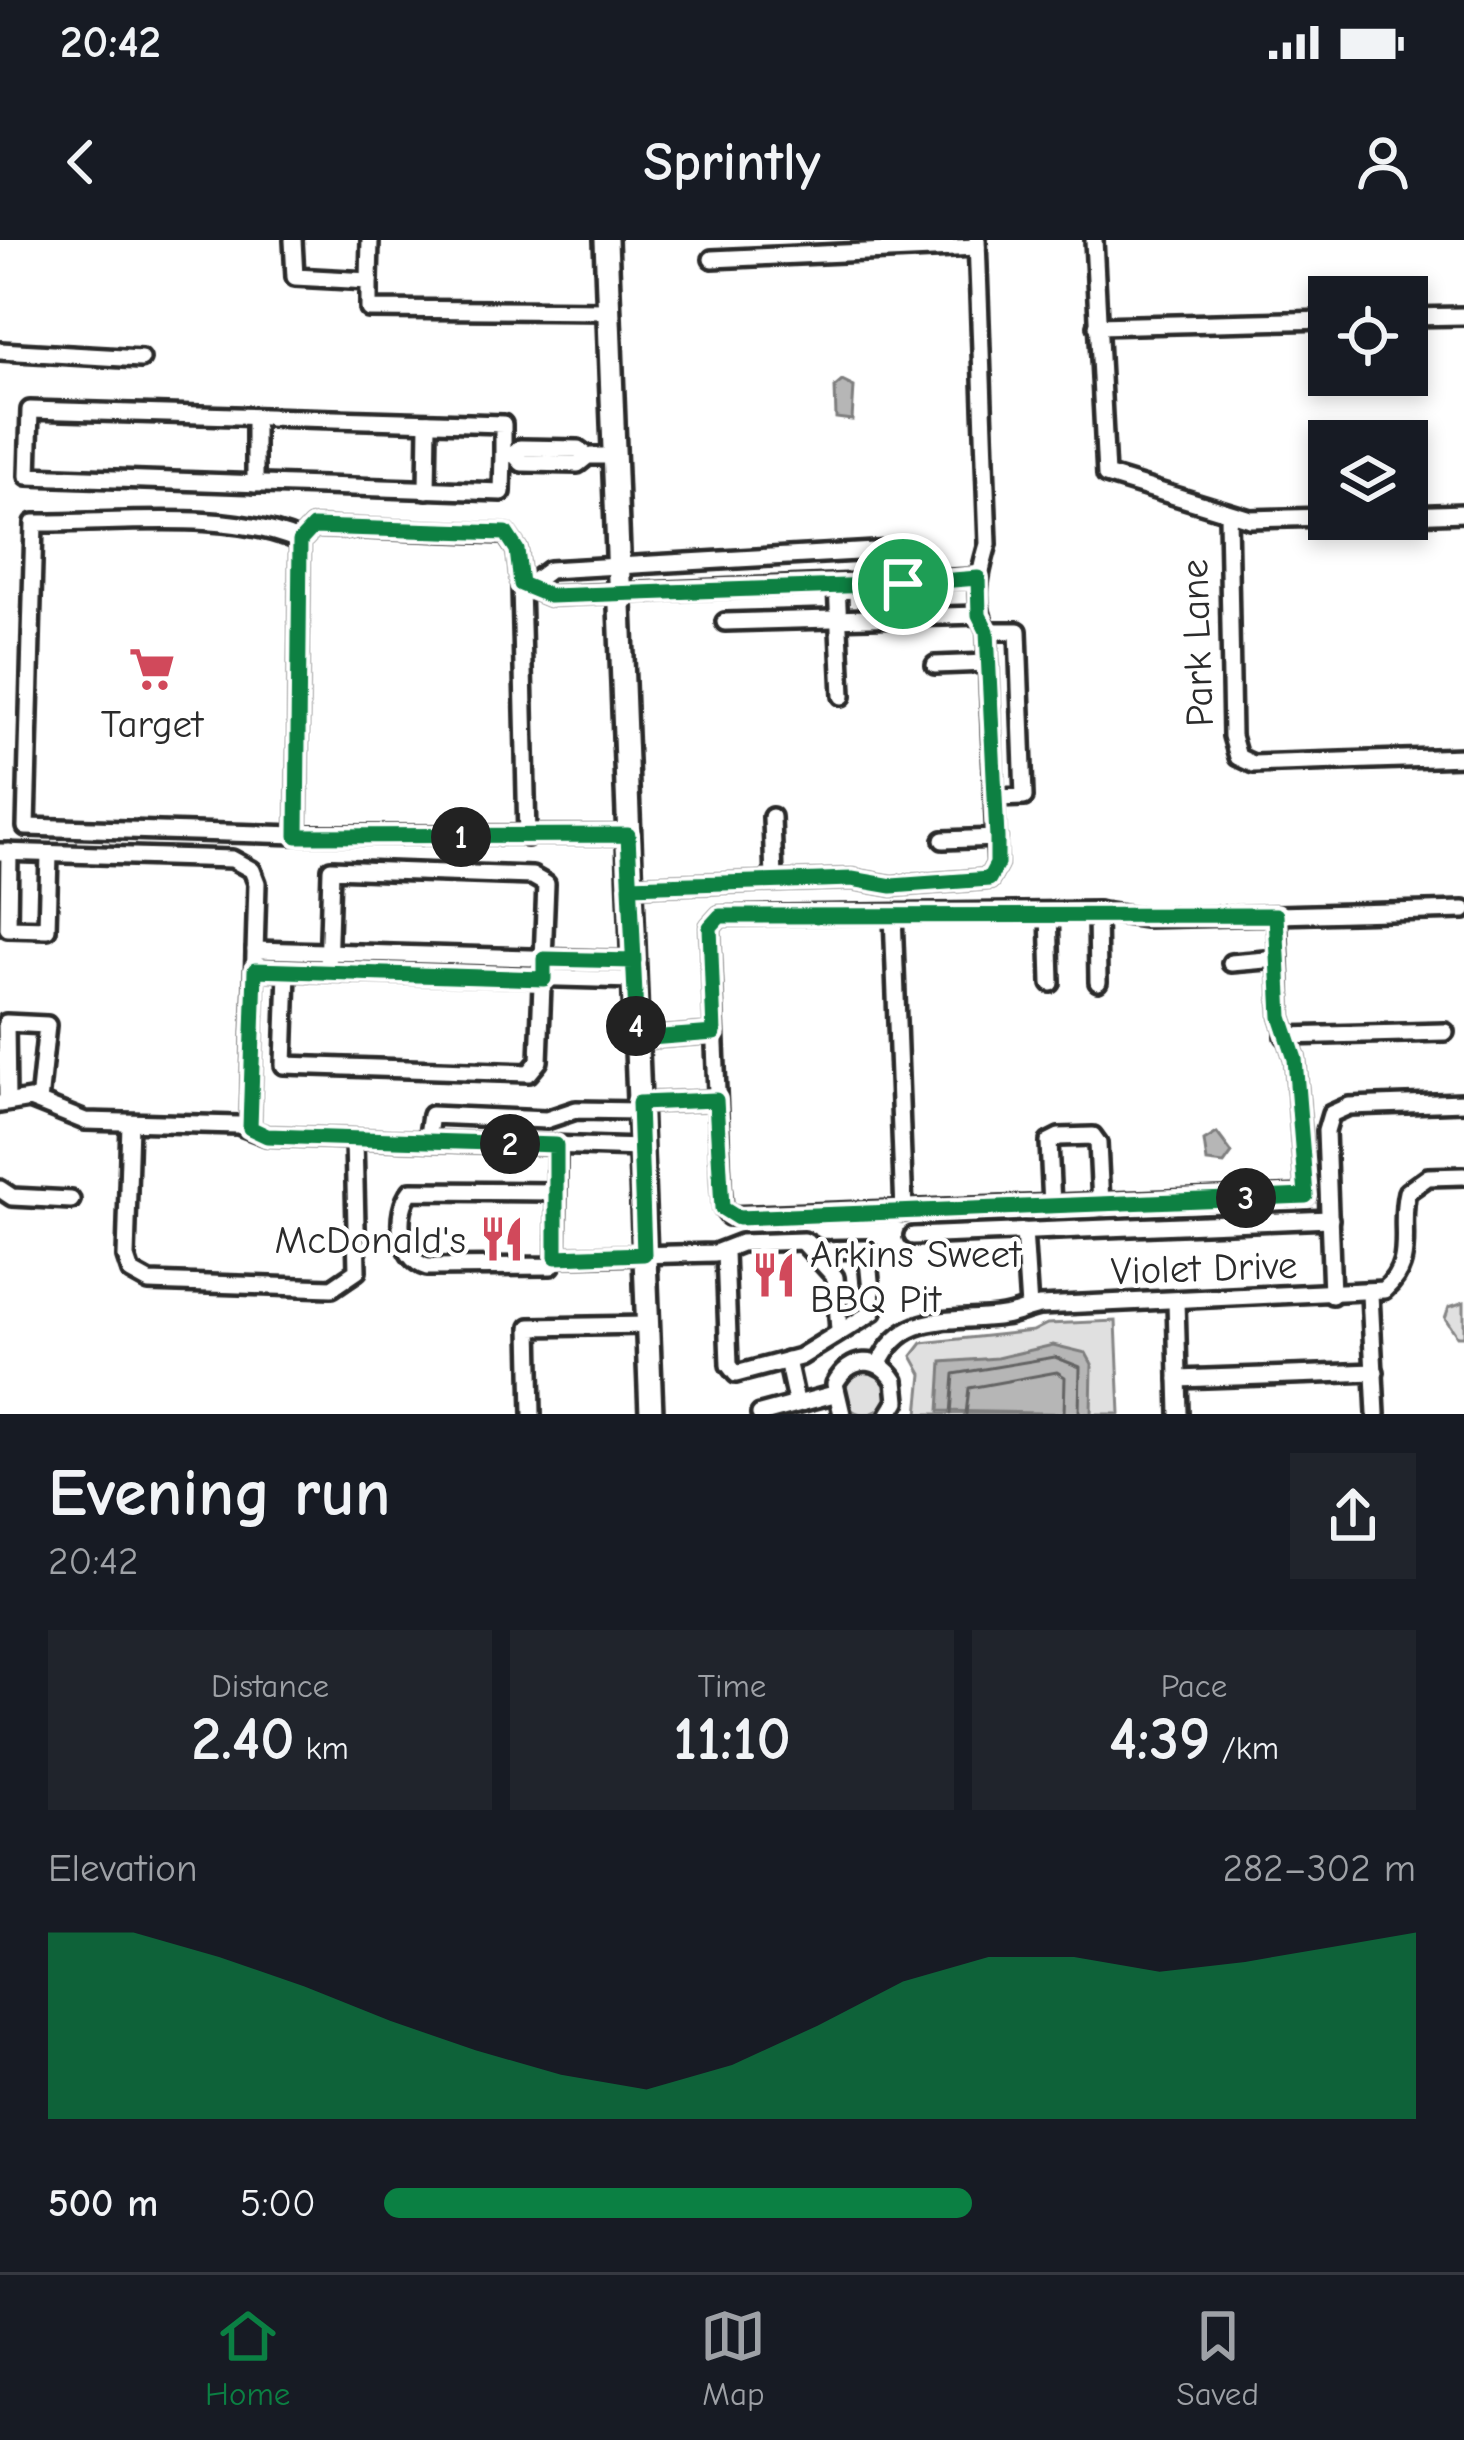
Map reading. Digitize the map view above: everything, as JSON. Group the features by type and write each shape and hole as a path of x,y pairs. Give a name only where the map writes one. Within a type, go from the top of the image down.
{"main road":[{"path":"606,240 651,1414"}],"street":[{"path":"293,240 295,277 369,281"},
{"path":"370,240 369,309 609,311"},
{"path":"1094,240 1106,476 1228,514 1308,516"},
{"path":"630,886 852,879 892,886 989,879 997,864 987,631 979,615 978,578 988,544 977,243 712,259"},
{"path":"1428,317 1464,316"},
{"path":"1097,326 1308,321"},
{"path":"0,351 141,359"},
{"path":"30,410 428,422 503,424 508,455 502,492 28,476 30,410"},
{"path":"256,417 256,484"},
{"path":"427,490 428,422"},
{"path":"508,455 520,448 578,449 588,456 614,456"},
{"path":"1428,514 1464,513"},
{"name":"Park Lane","path":"1228,514 1232,736 1238,757 1253,764 1464,757"},
{"path":"300,541 271,528 235,524 34,524 26,827 297,836 628,835"},
{"path":"297,836 300,541 313,527 506,533 517,550 525,584 526,837"},
{"path":"525,584 549,570 892,550 903,584"},
{"path":"706,560 707,589"},
{"path":"525,584 550,596 978,578"},
{"path":"837,584 842,696"},
{"path":"725,622 979,615"},
{"path":"987,631 1018,631 1024,797 995,798"},
{"path":"935,665 988,663"},
{"path":"772,817 774,881"},
{"path":"943,840 997,838"},
{"path":"49,854 47,929 8,928 4,852 242,861 257,883 250,1128"},
{"path":"286,971 284,1065 529,1073 539,1061 546,884 532,876 331,868 328,972"},
{"path":"1276,915 1285,1036 1295,1059 1306,1196 729,1216 722,1208 710,927 720,916 1097,911 1144,918 1464,910"},
{"path":"1097,911 1099,982"},
{"path":"1049,912 1051,983"},
{"path":"893,914 904,1212"},
{"path":"255,950 544,959 634,970"},
{"path":"1232,963 1278,959"},
{"path":"255,970 544,979 634,970"},
{"path":"39,1102 47,1025 6,1023 3,1102 39,1102 85,1121 250,1128 267,1136 641,1148"},
{"path":"1285,1036 1445,1032"},
{"path":"637,1039 714,1033"},
{"path":"427,1141 431,1115 546,1120 576,1110 716,1100"},
{"path":"1331,1295 1326,1131 1331,1114 1349,1106 1464,1102"},
{"path":"546,1120 555,1192 556,1257"},
{"path":"130,1123 126,1257 130,1272 149,1282 344,1285 357,1270 354,1139"},
{"path":"1052,1206 1049,1142 1089,1135 1098,1143 1101,1204"},
{"path":"1376,1414 1370,1294 1384,1290 1403,1268 1405,1203 1415,1182 1464,1176"},
{"path":"0,1189 12,1197 71,1200"},
{"path":"555,1192 411,1191 403,1203 404,1247 413,1262 427,1267 544,1269 556,1257 725,1252 741,1243 804,1240 819,1250 870,1250 873,1312 864,1322 839,1330 787,1360 732,1371 725,1252"},
{"path":"913,1236 1330,1219"},
{"path":"1024,1232 1029,1308"},
{"path":"804,1240 837,1281 839,1330"},
{"name":"Violet Drive","path":"834,1394 837,1378 852,1364 879,1364 892,1340 913,1325 1004,1316 1029,1308 1370,1294"},
{"path":"1176,1301 1179,1414"},
{"path":"532,1414 530,1327 647,1325"},
{"path":"787,1360 796,1401"},
{"path":"879,1364 890,1372 898,1391 889,1414"},
{"path":"1178,1379 1375,1372"},
{"path":"760,1414 834,1394 842,1414"}],"shaded area":[{"path":"1464,1302 1464,1336 1457,1336 1445,1318 1449,1307"},
{"path":"1116,1321 1120,1414 918,1414 922,1374 912,1356 922,1343 1033,1331 1047,1324"},
{"path":"865,1368 881,1375 888,1391 881,1407 865,1414 849,1407 842,1391 849,1375"}],"water":[{"path":"842,381 854,387 852,420 836,418 835,387"},
{"path":"1217,1133 1232,1153 1224,1164 1207,1162 1204,1141"},
{"path":"1053,1345 1086,1353 1092,1364 1091,1414 939,1411 942,1362 997,1358"}],"place":[{"name":"Target","path":"152,669"},
{"name":"McDonald's","path":"502,1239"},
{"name":"Arkins Sweet BBQ Pit","path":"774,1275"}],"route":[{"path":"903,584 550,596 521,584 517,550 506,533 313,527 300,541 297,836 628,835 634,961 544,959 544,979 255,970 250,1128 267,1136 556,1145 556,1257 644,1254 639,1103 716,1100 722,1208 738,1218 1306,1196 1295,1059 1281,1017 1276,915 1144,918 1073,911 720,916 710,927 714,1033 637,1039 633,938 630,886 852,879 892,886 989,879 997,864 997,838 987,631 979,615 978,578 903,584"}]}
